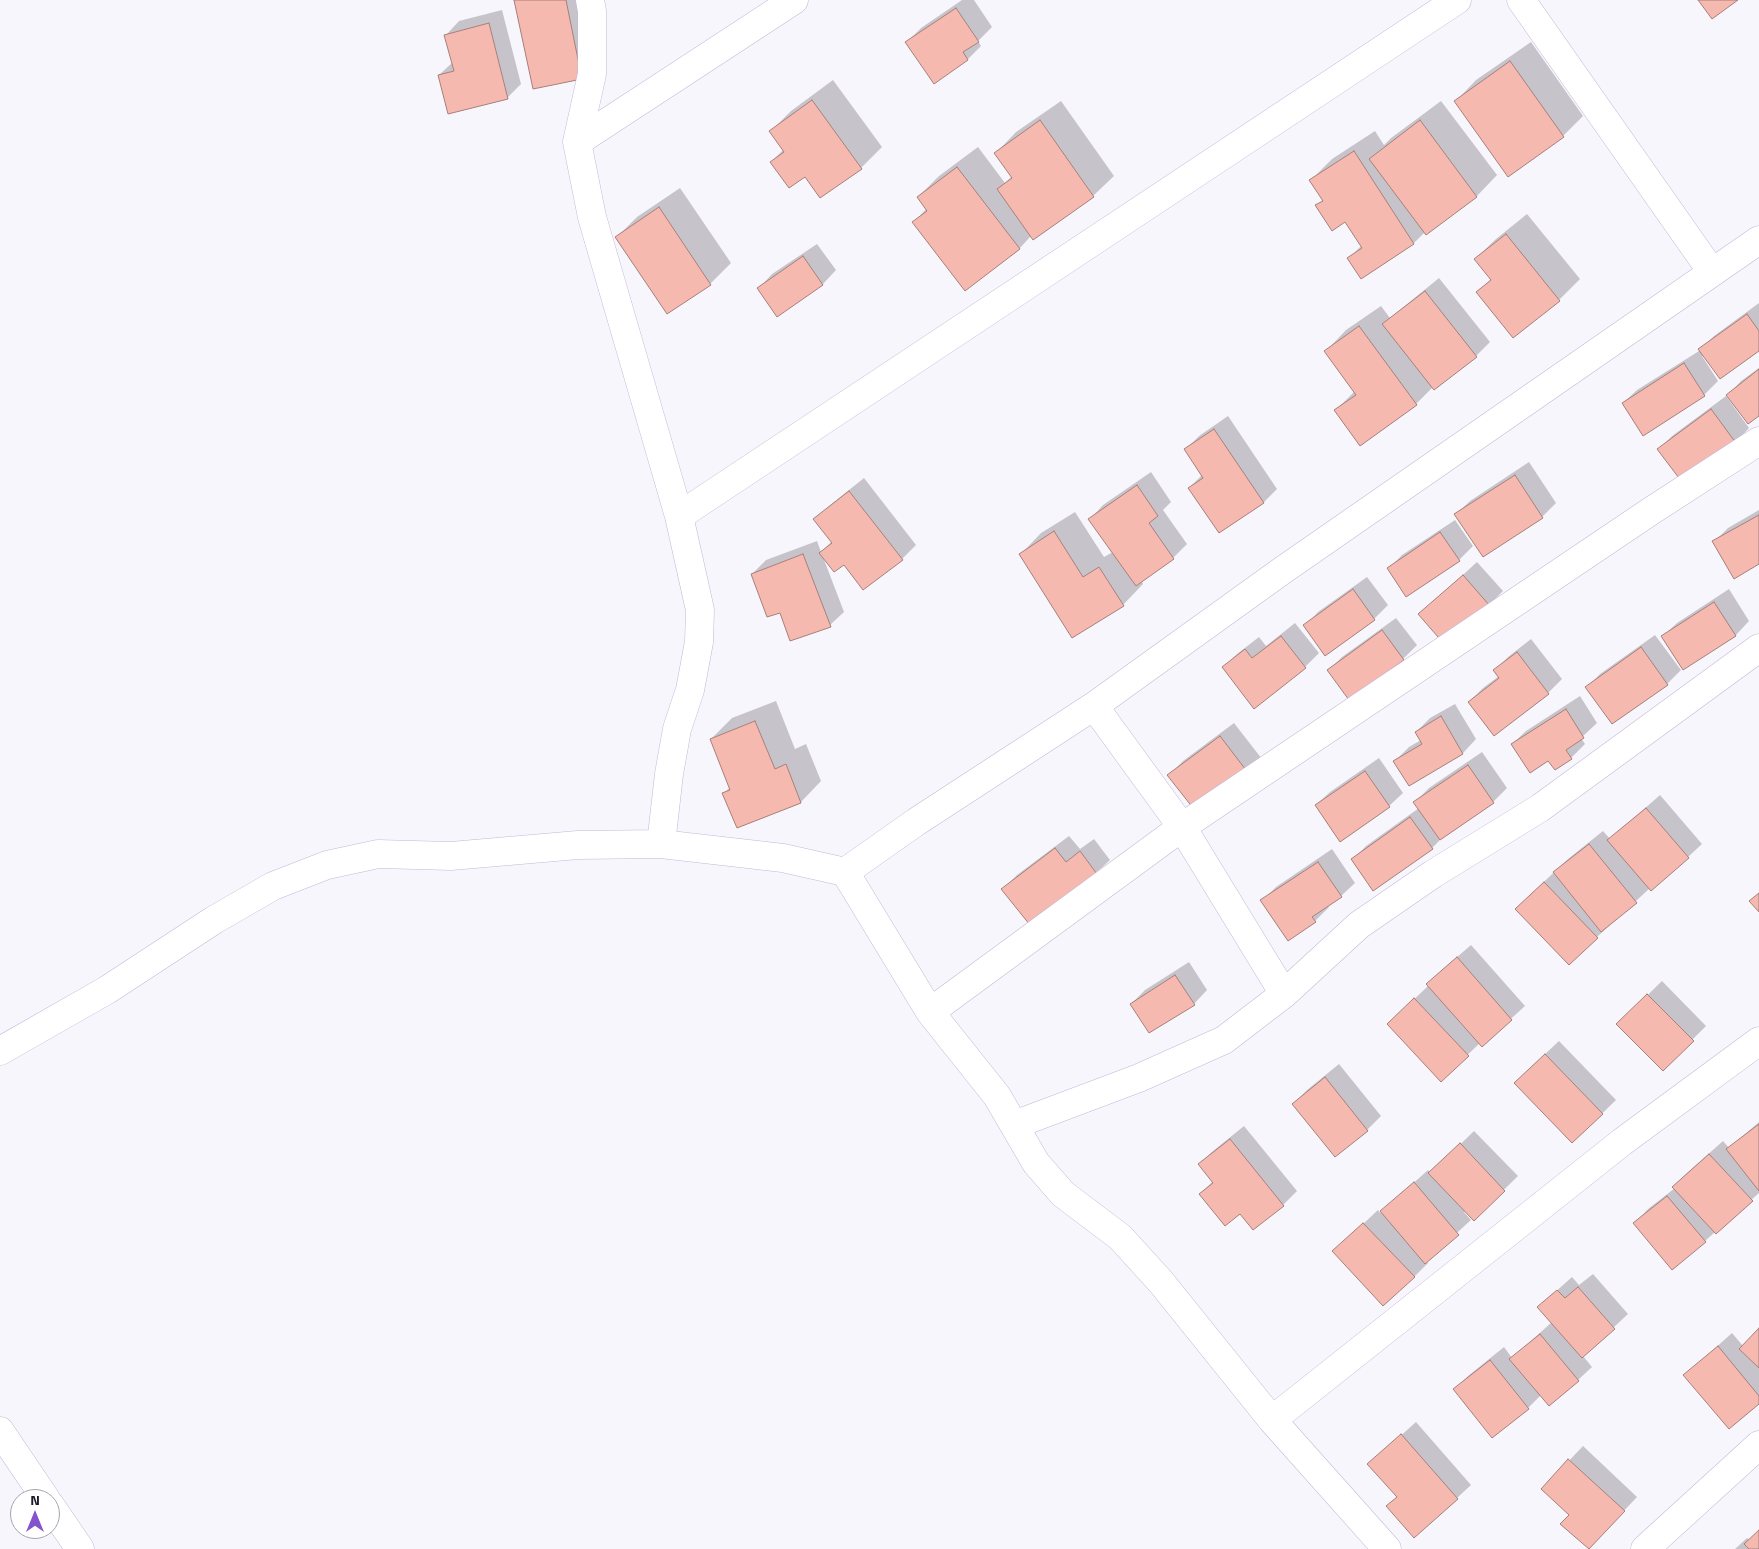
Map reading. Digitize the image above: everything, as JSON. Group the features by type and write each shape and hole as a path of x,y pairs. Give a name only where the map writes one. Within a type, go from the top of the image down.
{"street":[{"path":"590,0 592,11 592,74 577,142 592,216 679,516 700,610 699,642 690,690 677,729 669,774 661,844"},
{"path":"577,142 794,0"},
{"path":"679,516 1457,0"},
{"path":"1522,0 1712,272"},
{"path":"845,872 916,822 1094,706 1283,570 1759,240"},
{"path":"930,1012 1182,827 1759,440"},
{"path":"1014,1125 1139,1078 1224,1040 1284,994 1359,925 1433,874 1540,808 1759,648"},
{"path":"1094,706 1182,827 1284,994"},
{"path":"0,1051 107,990 214,920 273,886 327,865 378,854 451,856 578,845 661,844 783,858 845,872 930,1012 970,1059 997,1096 1036,1163 1063,1194 1120,1236 1161,1282 1272,1420 1387,1549"},
{"path":"1272,1420 1622,1142 1759,1041"},
{"path":"0,1431 39,1489"},
{"path":"1645,1549 1759,1445"},
{"path":"60,1520 80,1549"}],"building":[{"path":"514,0 566,0 582,79 533,89"},
{"path":"1698,0 1738,0 1712,19"},
{"path":"956,8 979,42 963,52 968,60 934,84 905,42"},
{"path":"489,23 508,99 448,114 438,75 454,71 444,35"},
{"path":"1510,61 1564,137 1508,177 1454,101"},
{"path":"812,100 862,169 820,198 805,177 789,188 770,162 784,152 769,131"},
{"path":"1040,120 1094,197 1033,240 997,189 1012,178 994,153"},
{"path":"1420,120 1477,197 1426,235 1369,159"},
{"path":"1354,151 1414,244 1361,279 1347,258 1362,248 1345,222 1332,231 1315,205 1323,201 1309,180"},
{"path":"957,167 1020,249 965,291 912,222 927,211 917,197"},
{"path":"659,207 711,285 667,314 615,237"},
{"path":"1506,234 1560,301 1513,338 1476,292 1491,280 1474,259"},
{"path":"803,256 823,285 777,317 757,288"},
{"path":"1425,291 1477,357 1434,390 1382,324"},
{"path":"1747,314 1759,331 1759,351 1720,379 1698,349"},
{"path":"1359,326 1417,405 1360,446 1334,410 1356,395 1324,351"},
{"path":"1684,363 1705,396 1643,436 1622,403"},
{"path":"1759,369 1759,416 1748,424 1726,395"},
{"path":"1711,409 1736,443 1682,482 1657,449"},
{"path":"1214,429 1264,503 1219,533 1188,488 1203,478 1184,449"},
{"path":"1515,475 1543,518 1483,557 1454,514"},
{"path":"1137,485 1158,516 1149,523 1174,559 1136,586 1088,519"},
{"path":"849,491 903,560 863,590 844,565 834,572 819,553 832,543 813,519"},
{"path":"1759,515 1759,564 1734,579 1712,541"},
{"path":"1054,531 1083,577 1099,567 1124,606 1072,638 1019,554"},
{"path":"1440,532 1460,561 1406,597 1387,568"},
{"path":"803,554 831,627 790,641 780,613 767,617 751,574"},
{"path":"1463,575 1490,606 1445,645 1418,614"},
{"path":"1353,589 1375,620 1325,656 1303,625"},
{"path":"1714,602 1736,636 1683,670 1661,636"},
{"path":"1382,630 1404,660 1349,700 1327,670"},
{"path":"1281,636 1306,668 1254,709 1222,667 1245,649 1252,658"},
{"path":"1641,647 1668,685 1612,724 1585,687"},
{"path":"1517,652 1549,694 1494,736 1468,702 1499,678 1493,670"},
{"path":"1566,709 1584,738 1566,750 1572,759 1555,770 1548,761 1530,773 1511,744"},
{"path":"1441,716 1463,754 1409,786 1393,761 1422,744 1415,732"},
{"path":"755,721 775,769 786,764 801,803 737,828 722,793 730,790 710,739"},
{"path":"1220,736 1249,774 1197,813 1167,775"},
{"path":"1468,765 1494,803 1440,840 1413,802"},
{"path":"1365,771 1390,807 1340,842 1315,805"},
{"path":"1646,808 1689,858 1651,891 1607,840"},
{"path":"1410,817 1433,849 1373,891 1351,859"},
{"path":"1589,844 1637,903 1601,932 1553,872"},
{"path":"1055,848 1066,862 1080,851 1097,874 1030,925 1001,889"},
{"path":"1318,862 1342,897 1312,917 1316,922 1288,941 1260,900"},
{"path":"1544,882 1598,938 1569,965 1515,909"},
{"path":"1759,893 1759,912 1749,901"},
{"path":"1457,957 1512,1020 1482,1047 1426,984"},
{"path":"1175,975 1195,1005 1149,1033 1130,1004"},
{"path":"1647,994 1694,1041 1663,1071 1616,1024"},
{"path":"1414,998 1469,1056 1441,1082 1387,1024"},
{"path":"1545,1054 1603,1114 1572,1143 1514,1083"},
{"path":"1325,1077 1368,1131 1335,1157 1292,1104"},
{"path":"1759,1124 1759,1191 1726,1149"},
{"path":"1230,1139 1284,1206 1253,1230 1240,1214 1225,1226 1199,1194 1213,1183 1198,1164"},
{"path":"1460,1143 1505,1191 1474,1221 1428,1173"},
{"path":"1709,1154 1753,1201 1716,1234 1672,1187"},
{"path":"1414,1182 1459,1235 1425,1264 1380,1211"},
{"path":"1667,1196 1706,1242 1672,1270 1633,1223"},
{"path":"1363,1223 1415,1277 1383,1306 1332,1251"},
{"path":"1578,1287 1615,1329 1582,1358 1537,1307 1557,1290 1565,1298"},
{"path":"1759,1328 1759,1368 1739,1349"},
{"path":"1540,1334 1579,1381 1549,1406 1509,1359"},
{"path":"1718,1346 1759,1396 1759,1404 1729,1429 1683,1375"},
{"path":"1490,1360 1529,1409 1492,1438 1453,1389"},
{"path":"1401,1434 1458,1499 1414,1538 1386,1506 1397,1497 1367,1464"},
{"path":"1568,1459 1625,1511 1589,1549 1560,1524 1569,1515 1541,1489"},
{"path":"1759,1530 1759,1549 1749,1549 1744,1544"}]}
